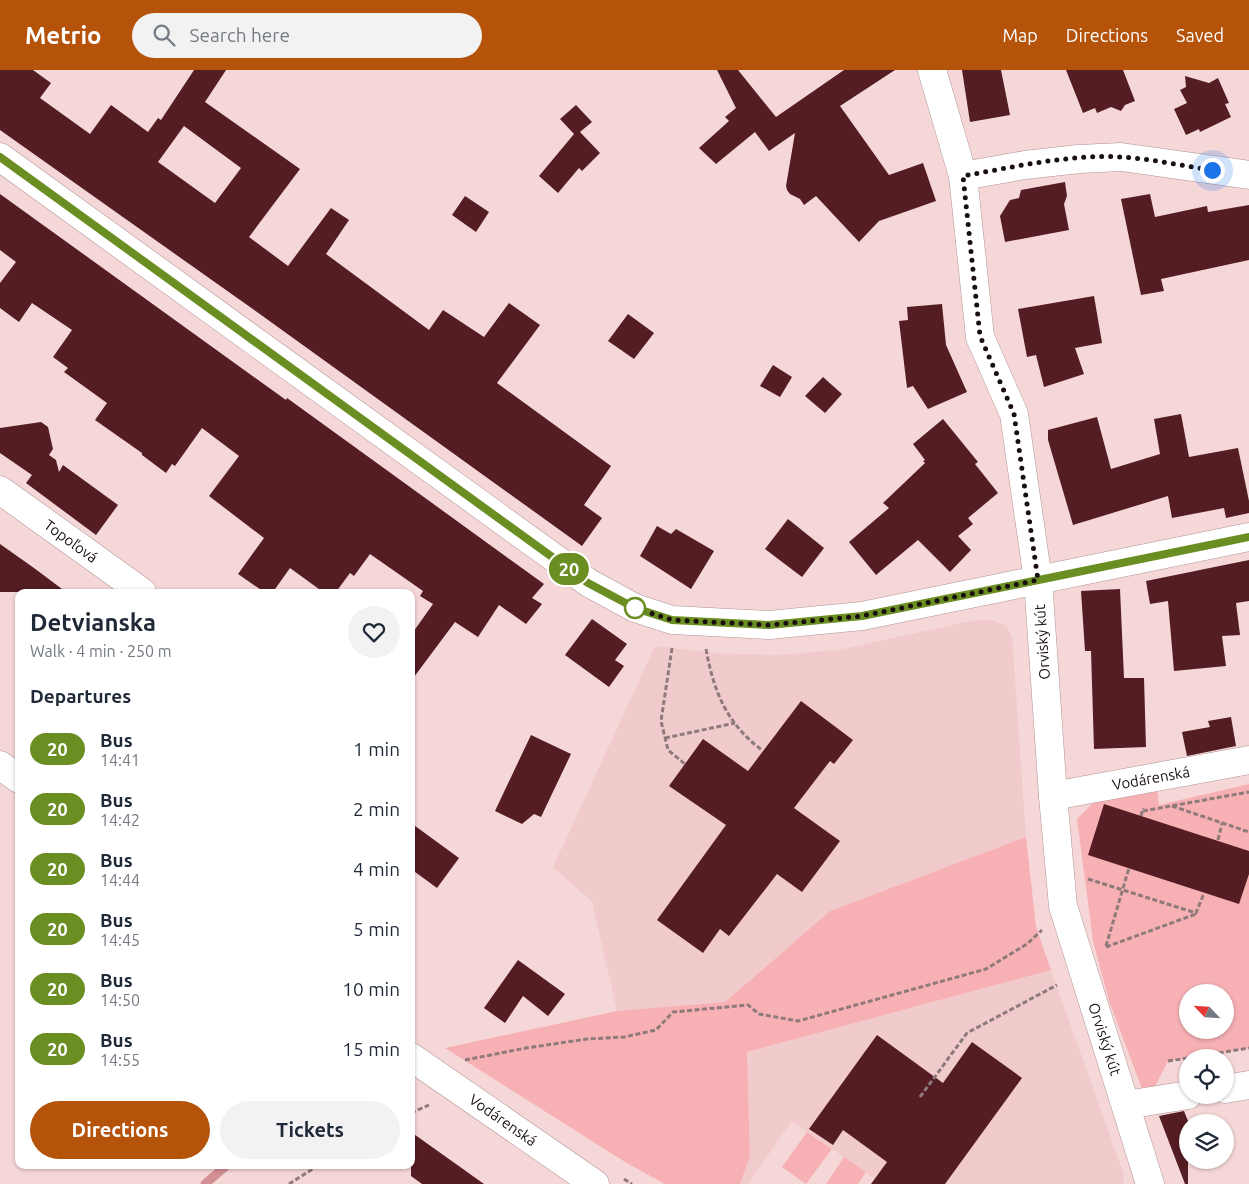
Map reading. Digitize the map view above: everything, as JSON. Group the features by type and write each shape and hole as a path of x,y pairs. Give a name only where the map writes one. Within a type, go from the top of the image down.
{"street":[{"name":"Orviský kút","path":"932,70 963,176 980,336 1014,414 1038,580 1053,796 1063,906 1150,1184"},
{"path":"0,157 588,583 635,608 672,620 769,625 862,616 1249,537"},
{"path":"963,176 1025,165 1121,157 1249,175"},
{"name":"Topoľová","path":"0,490 138,589"},
{"name":"Vodárenská","path":"1053,796 1249,760"},
{"path":"0,766 15,776"},
{"name":"Vodárenská","path":"415,1060 595,1184"},
{"path":"1234,1088 1249,1085"},
{"path":"1126,1105 1179,1096"}],"path":[{"path":"673,640 662,721 668,750 685,764"},
{"path":"705,644 711,678 726,712 745,738 763,751"},
{"path":"665,738 735,723"},
{"path":"1145,801 1142,814 1171,806 1249,792"},
{"path":"1171,806 1249,832"},
{"path":"1218,840 1222,823"},
{"path":"1106,947 1128,868"},
{"path":"1084,886 1083,877 1196,913"},
{"path":"1101,949 1196,913 1204,893"},
{"path":"464,1060 526,1048 640,1034 656,1030 673,1012 748,1005 759,1014 798,1021 986,970 1027,944 1047,927"},
{"path":"920,1097 967,1033 1062,982"},
{"path":"1234,1050 1249,1048"},
{"path":"1168,1061 1179,1059"},
{"path":"415,1111 436,1102"},
{"path":"289,1184 313,1169"}],"shaded area":[{"path":"975,620 993,620 1006,626 1012,636 1026,837 830,911 725,1002 617,1011 592,902 553,867 655,646 714,653 775,655 838,650"},
{"path":"1249,784 1249,1048 1234,1050 1179,1049 1179,1059 1168,1061 1147,1102 1109,1001 1093,941 1077,819 1097,799 1157,785 1159,805"},
{"path":"1026,837 1036,927 1051,970 747,1052 750,1156 740,1184 665,1184 625,1162 445,1048 617,1011 725,1002 830,911"},
{"path":"1051,970 1124,1175 1123,1184 872,1184 874,1178 792,1121 748,1184 740,1184 750,1156 747,1052"},
{"path":"807,1132 832,1149 806,1184 782,1167"},
{"path":"844,1157 866,1172 858,1184 826,1184"}],"building":[{"path":"0,70 33,70 51,83 40,98 90,134 111,105 148,132 158,118 161,120 194,70 226,70 205,102 300,169 249,237 288,266 331,208 349,220 326,254 429,330 443,310 484,337 509,303 540,325 497,383 611,466 584,505 602,518 582,546 0,130","holes":["184,126 241,168 215,203 158,162"]},
{"path":"717,70 738,70 776,117 844,70 895,70 840,106 889,175 923,163 936,201 879,221 859,242 816,196 804,205 800,199 790,194 787,190 786,186 795,133 769,151 755,132 716,164 699,148 729,121 725,117 736,108"},
{"path":"962,70 1001,70 1010,115 970,122"},
{"path":"1066,70 1123,70 1135,101 1125,105 1121,111 1111,107 1097,113 1095,108 1083,113"},
{"path":"1185,76 1209,83 1218,78 1229,103 1225,104 1231,117 1200,132 1199,129 1186,135 1174,109 1187,103 1180,90 1186,87"},
{"path":"576,105 592,122 580,132 600,153 582,171 579,168 558,193 539,176 574,134 560,119"},
{"path":"1065,182 1067,196 1064,204 1069,230 1005,242 1000,216 1010,200 1019,198 1021,190"},
{"path":"0,194 544,584 532,598 542,604 526,624 499,605 478,637 455,622 415,676 415,629 433,604 420,596 423,591 370,554 354,576 350,573 338,589 319,589 290,568 275,589 260,589 238,574 264,538 209,496 239,456 202,428 175,466 172,464 166,473 142,455 142,453 95,420 107,403 64,372 68,368 53,357 72,330 32,303 19,322 0,308 0,283 16,262 0,250"},
{"path":"1150,194 1155,217 1207,206 1208,212 1249,205 1249,260 1161,279 1164,291 1141,295 1121,199"},
{"path":"465,196 489,212 476,232 452,215"},
{"path":"1094,296 1102,343 1075,348 1084,374 1044,387 1036,355 1027,357 1018,309"},
{"path":"942,304 946,345 967,392 928,409 913,386 907,388 899,321 908,320 907,307"},
{"path":"628,314 654,333 634,359 608,341"},
{"path":"773,365 792,377 780,397 760,386"},
{"path":"823,377 842,394 825,413 805,396"},
{"path":"1181,414 1189,457 1238,448 1249,501 1249,513 1226,518 1224,508 1172,518 1168,496 1073,525 1048,440 1048,430 1097,417 1111,469 1160,454 1154,419"},
{"path":"943,419 978,462 975,464 998,493 968,518 973,524 958,536 971,550 950,572 918,540 876,575 849,542 889,508 883,503 925,463 923,461 925,460 913,444"},
{"path":"41,422 48,427 53,449 49,455 56,460 59,472 63,465 118,505 96,535 26,483 32,475 0,453 0,428"},
{"path":"788,519 824,548 802,577 765,549"},
{"path":"657,526 671,534 676,529 714,551 691,589 640,556"},
{"path":"0,544 62,589 15,589 15,592 0,592"},
{"path":"1249,560 1249,601 1236,603 1240,635 1222,636 1226,666 1174,671 1168,601 1150,604 1146,581"},
{"path":"1120,589 1124,678 1144,678 1146,747 1094,749 1091,651 1085,651 1081,591"},
{"path":"592,619 627,644 615,660 624,666 609,687 565,655"},
{"path":"801,701 853,740 834,764 830,761 794,808 840,841 802,892 777,874 729,936 720,929 703,953 657,920 726,825 669,786 703,739 748,771"},
{"path":"1231,717 1236,746 1187,756 1182,732 1210,727 1208,721"},
{"path":"531,735 571,754 541,817 534,814 522,824 495,811"},
{"path":"1104,804 1249,851 1249,874 1239,904 1088,855"},
{"path":"415,826 459,858 437,888 415,872"},
{"path":"518,960 565,994 548,1016 523,996 505,1023 484,1008"},
{"path":"877,1035 943,1083 972,1042 1022,1078 945,1184 871,1184 887,1162 843,1130 833,1145 809,1129"},
{"path":"1184,1111 1185,1114 1179,1114 1179,1168 1159,1116"},
{"path":"415,1135 484,1184 422,1184 411,1176 411,1169 415,1169"},
{"path":"1179,1169 1188,1169 1188,1184 1185,1184"}],"waterway":[{"path":"205,1184 222,1169"}],"bus line":[{"name":"20","path":"0,157 588,583 635,608 672,620 769,625 862,616 1249,537"}],"route":[{"path":"635,608 672,620 769,625 862,616 1038,580 1014,414 980,336 963,176 1025,165 1121,157 1212,170"}]}
